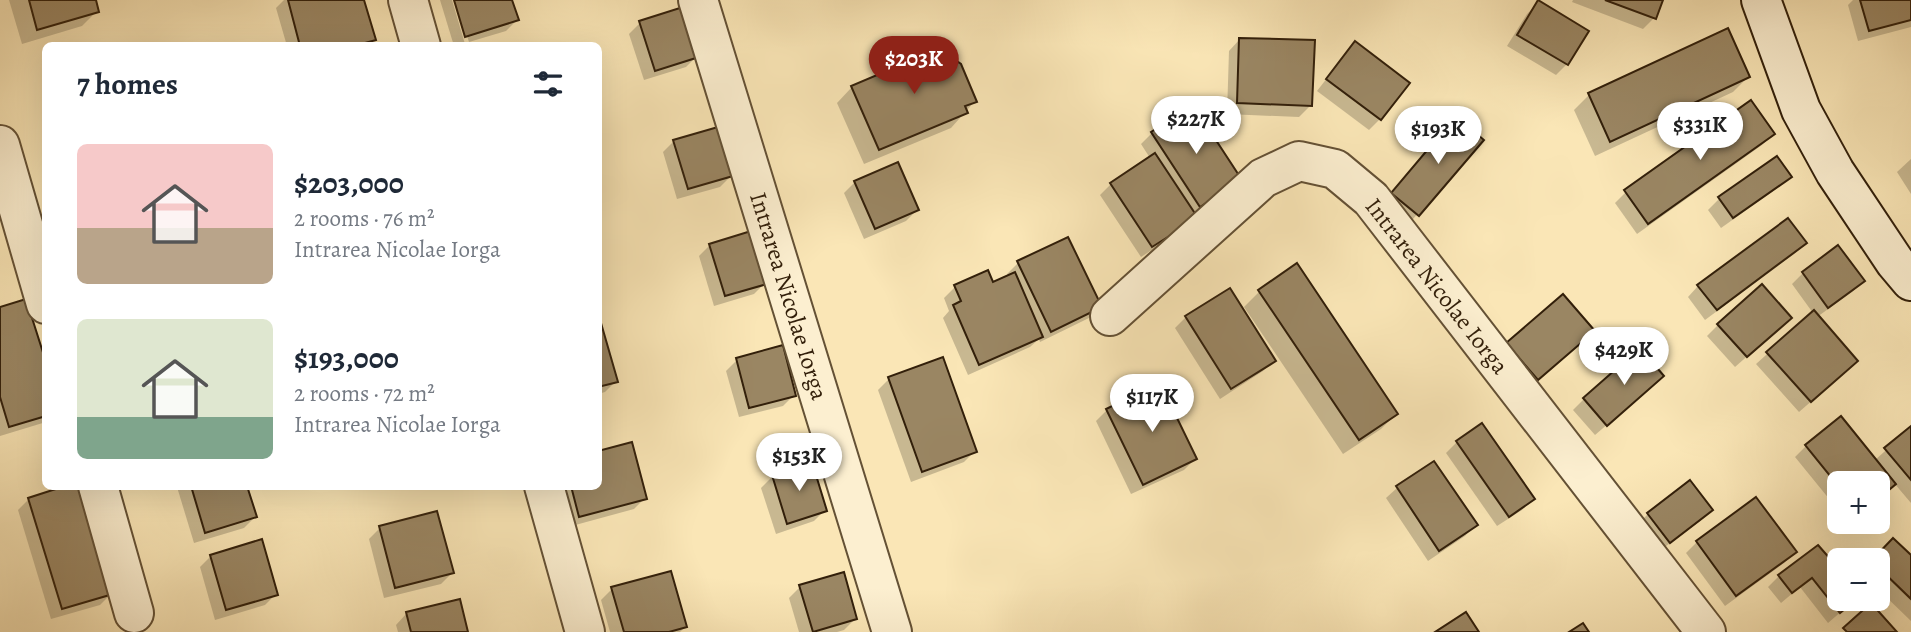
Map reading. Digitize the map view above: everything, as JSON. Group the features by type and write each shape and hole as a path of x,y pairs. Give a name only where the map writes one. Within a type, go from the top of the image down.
{"street":[{"path":"408,0 420,42"},
{"name":"Intrarea Nicolae Iorga","path":"698,0 892,632"},
{"path":"1761,0 1801,110 1835,172 1895,262 1911,281"},
{"path":"0,145 42,290"},
{"name":"Intrarea Nicolae Iorga","path":"1110,316 1263,178 1299,161 1335,169 1371,199 1706,632"},
{"path":"99,490 134,613"},
{"path":"545,490 585,632"}],"building":[{"path":"29,0 96,0 99,12 37,30"},
{"path":"288,0 364,0 376,40 299,42"},
{"path":"454,0 512,0 519,20 465,37"},
{"path":"1538,0 1589,31 1568,65 1517,35"},
{"path":"1605,0 1663,0 1656,19"},
{"path":"1860,0 1911,0 1911,20 1869,31"},
{"path":"683,7 699,57 655,71 639,21"},
{"path":"1728,28 1750,77 1610,142 1588,93"},
{"path":"1239,38 1315,40 1312,106 1237,103"},
{"path":"1355,41 1410,83 1381,120 1326,79"},
{"path":"938,48 961,64 977,102 965,106 968,113 879,150 851,86 889,70 886,63 921,49"},
{"path":"1751,100 1775,134 1648,224 1624,190"},
{"path":"1193,105 1242,180 1200,207 1151,132"},
{"path":"1456,116 1484,140 1419,216 1391,193"},
{"path":"718,127 733,176 688,189 673,140"},
{"path":"1155,153 1198,218 1152,247 1110,183"},
{"path":"1777,156 1792,177 1733,218 1718,197"},
{"path":"898,162 919,210 875,229 854,181"},
{"path":"1788,218 1807,243 1717,310 1697,285"},
{"path":"751,231 767,284 725,296 709,244"},
{"path":"1068,237 1102,307 1051,332 1017,261"},
{"path":"1838,245 1865,281 1828,308 1802,272"},
{"path":"1297,263 1398,414 1359,440 1258,290"},
{"path":"988,270 993,282 1015,272 1043,337 979,365 953,305 961,301 954,285"},
{"path":"1762,284 1792,318 1747,357 1717,324"},
{"path":"1230,288 1276,361 1231,389 1185,316"},
{"path":"1563,294 1595,331 1538,380 1506,343"},
{"path":"26,299 42,349 42,417 9,427 0,397 0,307"},
{"path":"1814,310 1858,361 1811,402 1766,352"},
{"path":"602,326 618,382 602,386"},
{"path":"783,345 796,396 749,408 736,358"},
{"path":"1640,348 1664,376 1607,426 1583,398"},
{"path":"943,357 977,452 922,472 888,377"},
{"path":"1160,383 1197,459 1143,485 1106,409"},
{"path":"1841,416 1885,471 1827,472 1805,445"},
{"path":"1482,423 1535,499 1509,517 1456,441"},
{"path":"1911,426 1911,480 1884,448"},
{"path":"632,442 647,499 579,517 572,490 602,490 602,450"},
{"path":"1434,461 1478,525 1439,551 1396,486"},
{"path":"812,462 827,511 787,524 772,475"},
{"path":"1890,477 1896,484 1890,489"},
{"path":"1690,480 1713,510 1670,543 1647,513"},
{"path":"53,490 80,490 113,594 62,609 28,498"},
{"path":"192,490 248,490 257,517 205,533"},
{"path":"1756,497 1797,552 1736,596 1696,541"},
{"path":"437,511 454,573 395,588 379,526"},
{"path":"1893,538 1911,555 1911,599 1890,579 1890,548 1883,548"},
{"path":"262,539 278,595 226,610 210,555"},
{"path":"1818,545 1827,555 1827,597 1812,578 1792,593 1778,575"},
{"path":"671,571 687,627 669,632 624,632 611,587"},
{"path":"844,572 857,619 813,632 799,585"},
{"path":"460,599 468,632 411,632 406,612"},
{"path":"1862,611 1878,611 1897,632 1847,632 1843,628"},
{"path":"1466,612 1479,632 1435,632"},
{"path":"1583,623 1589,632 1569,632"}]}
